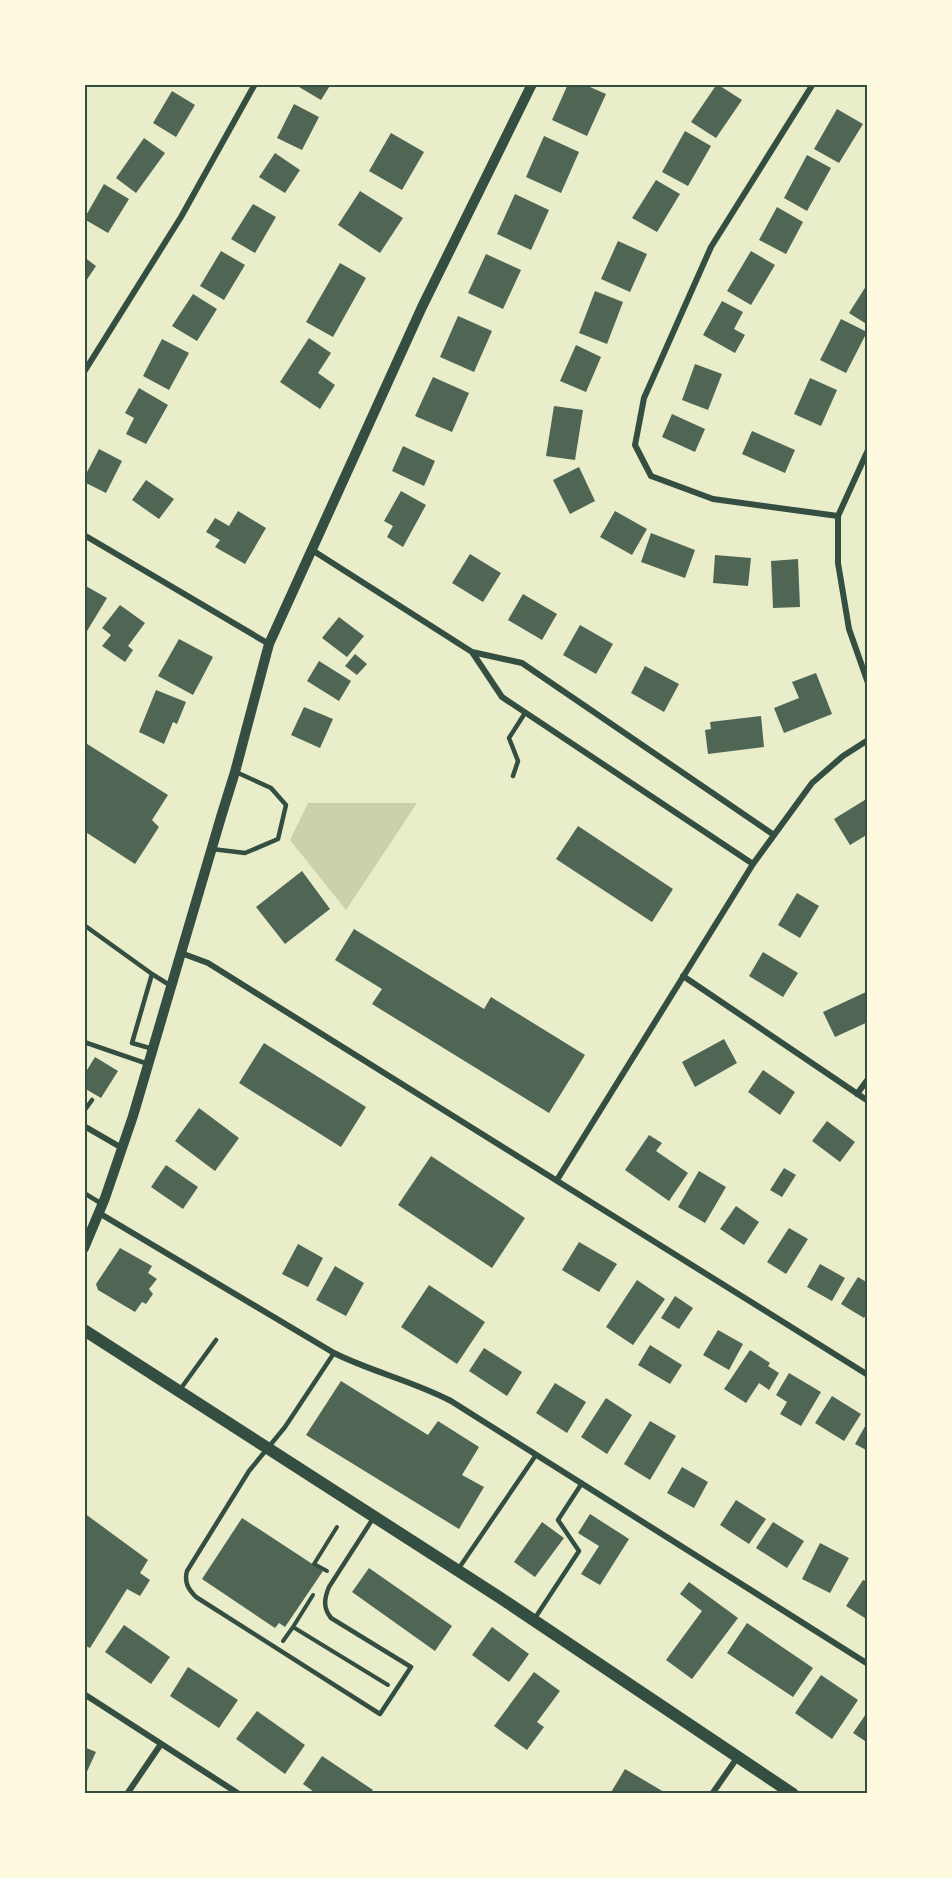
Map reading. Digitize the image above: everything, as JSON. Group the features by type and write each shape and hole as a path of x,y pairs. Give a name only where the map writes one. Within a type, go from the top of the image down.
{"main road":[{"path":"84,1330 457,1570 793,1794"}],"street":[{"path":"84,372 181,217 255,84"},
{"path":"84,1248 122,1148 153,1049 236,772 269,645 422,307 532,84"},
{"path":"813,84 711,247 644,398 635,445 651,476 713,499 838,516"},
{"path":"868,450 838,516 838,563 849,629 868,683"},
{"path":"84,535 269,645"},
{"path":"312,550 472,652 522,663 774,835"},
{"path":"472,652 502,697 753,864"},
{"path":"557,1180 753,864 812,783 843,756 868,740"},
{"path":"181,953 208,963 868,1375"},
{"path":"683,976 868,1101"},
{"path":"857,1094 868,1079"},
{"path":"84,1126 122,1148"},
{"path":"100,1208 334,1353 435,1392 868,1664"},
{"path":"84,1694 239,1794"},
{"path":"127,1794 161,1744"},
{"path":"712,1794 736,1758"}],"lane":[{"path":"513,776 518,761 509,738 525,713"},
{"path":"212,849 245,852 278,839 286,805 270,788 236,772"},
{"path":"84,926 171,986"},
{"path":"128,1057 152,974"},
{"path":"84,1042 148,1064"},
{"path":"132,1043 153,1049"},
{"path":"84,1112 92,1100"},
{"path":"84,1193 100,1208"},
{"path":"179,1391 216,1340"},
{"path":"334,1353 285,1427 249,1471 187,1571 188,1589 196,1597 380,1714 411,1667 331,1618 326,1610 325,1600 330,1587 374,1517"},
{"path":"457,1570 536,1455"},
{"path":"534,1621 579,1551 558,1520 582,1483"}],"path":[{"path":"324,1577 328,1571 314,1564 337,1527"},
{"path":"285,1640 318,1587"},
{"path":"293,1627 387,1685"}],"green space":[{"path":"308,803 417,803 346,910 290,840"}],"building":[{"path":"301,84 331,84 321,100 299,87"},
{"path":"568,84 583,84 606,94 587,136 552,120"},
{"path":"717,84 742,100 716,138 691,122"},
{"path":"172,91 195,105 176,137 153,123"},
{"path":"294,104 319,117 302,150 277,138"},
{"path":"837,109 863,124 839,163 814,149"},
{"path":"685,131 711,146 688,186 662,172"},
{"path":"391,133 424,152 402,190 369,171"},
{"path":"544,136 579,152 561,193 526,177"},
{"path":"144,138 165,153 136,193 116,178"},
{"path":"275,153 300,170 285,193 259,177"},
{"path":"807,155 831,168 807,211 784,198"},
{"path":"656,180 680,194 657,232 632,218"},
{"path":"104,184 129,199 108,233 84,219"},
{"path":"360,191 403,218 380,253 338,225"},
{"path":"515,194 549,210 531,250 497,234"},
{"path":"253,204 276,217 255,253 231,239"},
{"path":"777,207 803,222 786,254 759,240"},
{"path":"618,241 647,254 630,292 601,279"},
{"path":"221,251 245,265 224,300 200,286"},
{"path":"751,251 775,265 751,305 727,291"},
{"path":"486,254 521,270 503,309 468,293"},
{"path":"84,257 96,266 84,284"},
{"path":"340,263 366,278 333,337 306,322"},
{"path":"868,283 868,325 849,313"},
{"path":"595,291 623,302 607,344 579,333"},
{"path":"193,294 217,309 197,341 172,326"},
{"path":"722,301 743,312 734,329 745,335 735,353 703,335"},
{"path":"458,316 492,331 474,372 440,357"},
{"path":"841,319 867,332 846,373 820,360"},
{"path":"309,338 331,353 318,373 335,385 320,409 280,382"},
{"path":"162,339 189,353 169,390 143,376"},
{"path":"576,345 601,357 586,392 560,381"},
{"path":"695,364 722,374 708,410 682,400"},
{"path":"433,377 469,393 452,432 415,416"},
{"path":"810,378 837,390 821,426 794,414"},
{"path":"139,388 168,405 146,444 126,434 134,418 125,413"},
{"path":"554,406 583,410 575,460 546,456"},
{"path":"672,414 705,429 695,452 662,437"},
{"path":"752,431 795,450 785,473 742,454"},
{"path":"403,446 435,461 424,486 392,471"},
{"path":"99,449 122,461 106,493 84,482"},
{"path":"579,467 595,501 570,514 553,480"},
{"path":"146,480 174,499 159,519 132,500"},
{"path":"401,491 426,505 403,547 387,537 393,526 384,521"},
{"path":"238,511 266,528 245,564 215,547 220,540 206,532 215,518 229,526"},
{"path":"615,511 647,529 632,555 600,537"},
{"path":"651,533 695,550 685,578 641,562"},
{"path":"470,554 501,573 483,602 452,583"},
{"path":"715,555 751,558 748,586 713,583"},
{"path":"798,559 800,607 773,608 771,561"},
{"path":"84,585 107,598 84,636"},
{"path":"523,594 557,614 542,640 508,620"},
{"path":"120,605 145,623 128,646 133,650 125,662 102,646 111,635 102,628"},
{"path":"339,617 364,636 347,657 322,638"},
{"path":"580,625 613,644 596,674 563,655"},
{"path":"179,639 213,657 193,695 158,676"},
{"path":"355,654 367,664 357,675 345,666"},
{"path":"319,661 351,681 339,701 307,681"},
{"path":"645,666 679,684 664,712 631,693"},
{"path":"816,673 832,714 784,733 774,708 799,698 792,682"},
{"path":"156,690 186,702 177,724 173,722 164,744 139,732"},
{"path":"304,707 333,719 320,748 291,735"},
{"path":"761,716 764,747 708,754 705,730 711,729 710,722"},
{"path":"84,742 168,795 152,820 159,827 135,864 84,831"},
{"path":"868,798 868,834 850,845 834,819"},
{"path":"578,826 673,889 652,922 556,859"},
{"path":"302,871 330,909 285,944 256,907"},
{"path":"797,893 819,906 800,938 778,925"},
{"path":"354,929 484,1009 491,997 585,1055 549,1113 372,1004 382,989 335,960"},
{"path":"763,952 798,973 783,997 749,976"},
{"path":"866,992 868,1022 835,1037 823,1012"},
{"path":"724,1039 737,1063 695,1087 682,1062"},
{"path":"264,1043 366,1107 341,1147 239,1083"},
{"path":"95,1057 118,1071 101,1098 84,1088 84,1075"},
{"path":"763,1070 795,1092 780,1115 748,1092"},
{"path":"199,1108 239,1138 215,1171 175,1141"},
{"path":"827,1121 855,1142 840,1162 812,1141"},
{"path":"649,1135 662,1143 656,1151 688,1173 669,1201 625,1170"},
{"path":"431,1156 525,1218 492,1268 398,1205"},
{"path":"166,1165 198,1187 183,1209 151,1187"},
{"path":"784,1168 796,1175 782,1197 770,1190"},
{"path":"699,1171 726,1187 705,1223 678,1207"},
{"path":"736,1206 759,1222 744,1245 720,1229"},
{"path":"789,1228 808,1239 786,1274 767,1262"},
{"path":"579,1242 617,1264 599,1292 562,1270"},
{"path":"298,1244 323,1258 308,1287 282,1274"},
{"path":"120,1248 152,1266 148,1273 157,1279 149,1289 153,1294 146,1304 142,1302 135,1312 98,1290 96,1284"},
{"path":"820,1264 845,1278 832,1301 807,1287"},
{"path":"335,1266 364,1283 346,1316 316,1300"},
{"path":"858,1277 868,1283 868,1311 864,1318 841,1304"},
{"path":"637,1280 665,1299 633,1345 606,1327"},
{"path":"429,1285 485,1322 457,1364 401,1327"},
{"path":"675,1296 693,1308 679,1329 661,1318"},
{"path":"718,1330 743,1344 729,1370 703,1355"},
{"path":"650,1345 682,1365 670,1384 638,1365"},
{"path":"484,1348 522,1372 507,1396 469,1371"},
{"path":"750,1350 770,1363 768,1366 779,1373 769,1390 759,1383 746,1403 724,1389"},
{"path":"789,1373 821,1392 801,1426 780,1414 787,1402 776,1395"},
{"path":"341,1381 428,1435 438,1421 479,1447 462,1475 484,1487 459,1529 306,1435"},
{"path":"555,1383 586,1402 567,1433 536,1413"},
{"path":"832,1396 861,1414 844,1441 815,1423"},
{"path":"606,1398 632,1415 607,1454 581,1437"},
{"path":"650,1421 676,1436 650,1480 624,1464"},
{"path":"868,1421 868,1451 855,1444"},
{"path":"682,1467 708,1482 694,1508 667,1493"},
{"path":"736,1500 766,1519 749,1544 720,1525"},
{"path":"84,1513 148,1560 140,1573 150,1580 140,1596 127,1589 90,1648 84,1645"},
{"path":"590,1514 629,1539 600,1585 581,1574 599,1546 578,1533"},
{"path":"242,1518 323,1571 285,1627 279,1623 275,1628 202,1579"},
{"path":"542,1522 564,1538 535,1577 514,1562"},
{"path":"773,1522 804,1541 787,1568 756,1548"},
{"path":"820,1543 849,1558 830,1593 802,1579"},
{"path":"369,1568 452,1626 435,1651 352,1592"},
{"path":"863,1580 868,1582 868,1620 846,1606"},
{"path":"689,1582 738,1618 692,1679 666,1660 702,1611 680,1594"},
{"path":"747,1623 813,1668 793,1697 727,1653"},
{"path":"124,1625 170,1657 151,1684 105,1652"},
{"path":"492,1627 529,1654 509,1682 472,1655"},
{"path":"188,1667 238,1700 219,1728 170,1696"},
{"path":"534,1672 560,1691 537,1722 544,1727 527,1750 494,1726"},
{"path":"821,1675 858,1700 832,1739 795,1713"},
{"path":"257,1711 305,1745 285,1774 236,1739"},
{"path":"868,1711 868,1743 853,1733"},
{"path":"84,1747 96,1752 84,1778"},
{"path":"322,1756 373,1790 370,1794 317,1794 303,1784"},
{"path":"625,1769 664,1792 663,1794 610,1794"}]}
